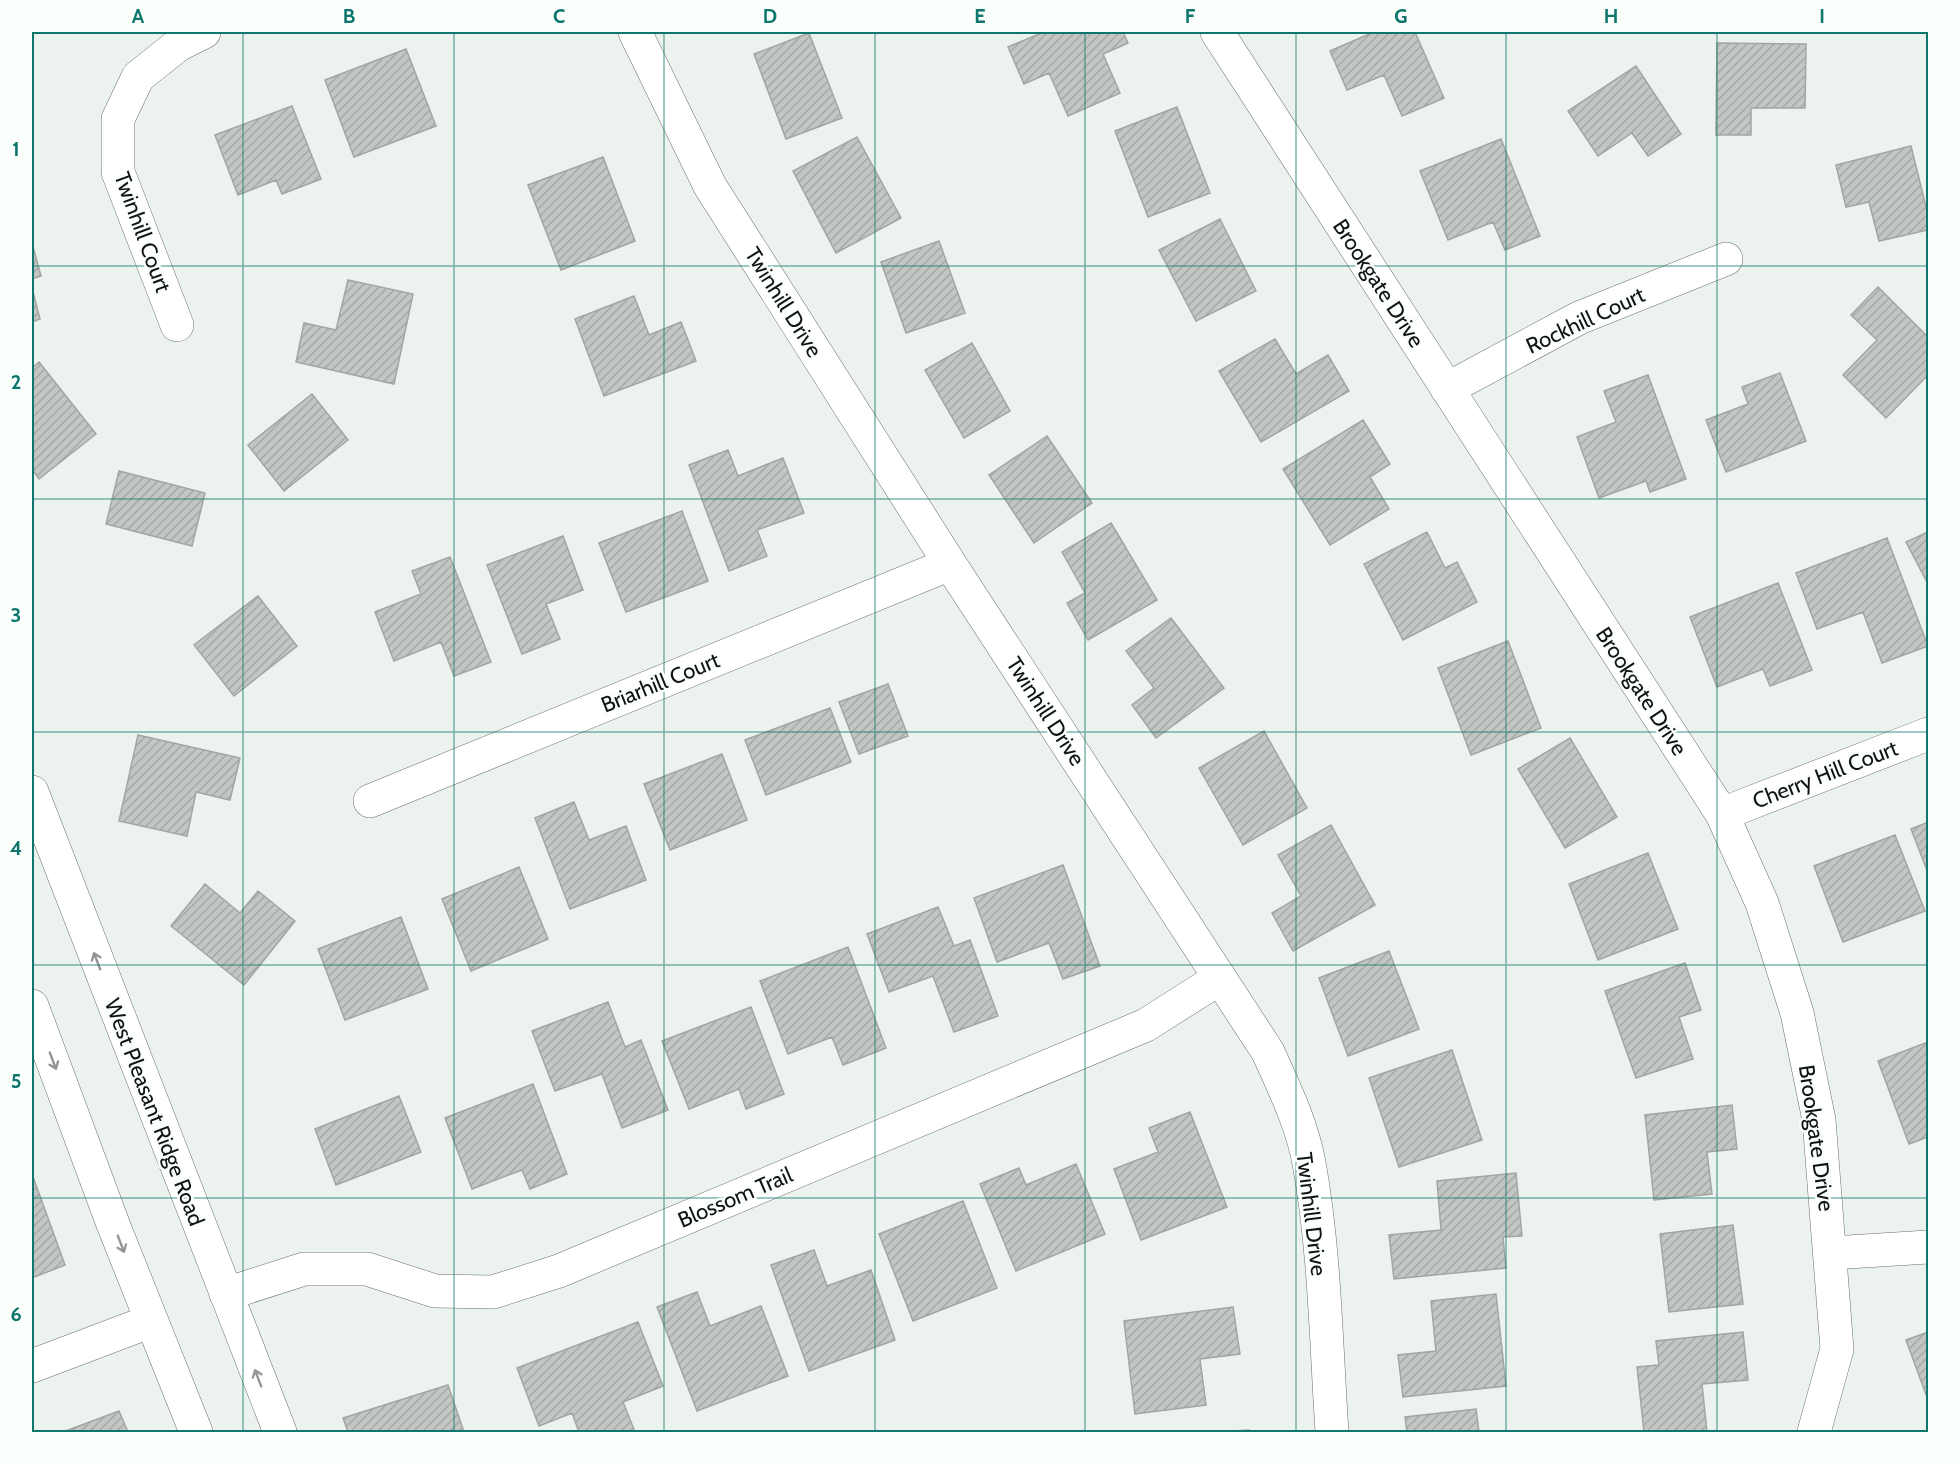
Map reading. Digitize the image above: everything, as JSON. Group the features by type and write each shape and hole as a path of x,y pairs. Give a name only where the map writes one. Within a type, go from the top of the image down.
{"street":[{"name":"Twinhill Court","path":"177,325 118,172 118,119 138,77 178,45 204,32"},
{"name":"Twinhill Drive","path":"635,32 710,186 950,564 1268,1052 1293,1108 1309,1162 1317,1231 1332,1432"},
{"name":"Brookgate Drive","path":"1217,32 1722,814 1762,903 1797,1013 1819,1120 1832,1253 1837,1349 1814,1432"},
{"name":"Rockhill Court","path":"1447,388 1579,318 1726,259"},
{"name":"Briarhill Court","path":"370,801 950,564"},
{"name":"Cherry Hill Court","path":"1722,814 1929,734"},
{"name":"West Pleasant Ridge Road","path":"32,792 280,1432"},
{"name":"Blossom Trail","path":"226,1294 304,1269 367,1269 435,1291 493,1292 559,1271 1146,1025 1220,978"},
{"path":"32,1006 151,1321 196,1432"},
{"path":"1832,1253 1929,1247"},
{"path":"32,1366 151,1321"}],"building":[{"path":"1044,32 1123,32 1128,43 1103,54 1120,93 1068,116 1049,73 1024,84 1008,47"},
{"path":"1374,32 1415,32 1444,98 1402,116 1384,75 1347,90 1330,51"},
{"path":"809,33 842,118 786,139 754,54"},
{"path":"1717,43 1806,44 1805,108 1751,108 1751,135 1716,135"},
{"path":"406,49 436,126 354,157 325,80"},
{"path":"1636,66 1681,134 1648,156 1632,133 1598,156 1568,111"},
{"path":"292,106 321,179 282,194 276,180 238,195 215,135"},
{"path":"1177,107 1210,193 1148,217 1115,131"},
{"path":"857,137 901,218 836,253 793,171"},
{"path":"1501,139 1540,236 1505,250 1493,222 1448,240 1420,171"},
{"path":"1911,146 1928,215 1928,230 1879,241 1869,202 1846,207 1836,165"},
{"path":"603,157 635,241 561,270 528,185"},
{"path":"1220,219 1256,291 1196,321 1159,250"},
{"path":"939,241 965,313 906,333 881,262"},
{"path":"32,243 41,276 32,279"},
{"path":"348,280 413,294 394,384 296,362 304,323 336,330"},
{"path":"1878,287 1928,337 1928,375 1886,418 1843,375 1877,340 1851,315"},
{"path":"32,288 40,319 32,322"},
{"path":"634,296 649,335 681,322 696,361 604,396 575,319"},
{"path":"1275,339 1296,374 1328,355 1349,391 1261,442 1219,371"},
{"path":"972,343 1010,411 964,438 925,370"},
{"path":"39,362 96,434 39,479 32,469 32,368"},
{"path":"1780,373 1806,441 1726,472 1706,420 1748,404 1742,387"},
{"path":"1648,375 1686,479 1650,492 1646,481 1599,498 1577,437 1616,422 1604,391"},
{"path":"312,394 348,440 284,491 248,445"},
{"path":"1363,420 1390,464 1370,477 1389,509 1330,545 1283,469"},
{"path":"1047,436 1092,503 1034,543 989,475"},
{"path":"728,450 738,476 783,458 804,513 757,530 767,556 729,571 689,465"},
{"path":"119,471 205,493 192,546 106,524"},
{"path":"682,511 708,581 626,612 599,543"},
{"path":"1111,523 1157,600 1088,640 1067,603 1085,593 1062,552"},
{"path":"1427,532 1445,568 1457,562 1477,602 1403,640 1364,564"},
{"path":"1928,532 1928,584 1906,542"},
{"path":"563,536 583,590 546,604 560,639 522,654 487,565"},
{"path":"1887,538 1928,646 1882,663 1863,612 1817,629 1796,573"},
{"path":"450,557 491,662 454,676 441,642 394,661 375,612 421,594 412,571"},
{"path":"1778,583 1812,670 1770,686 1763,669 1717,687 1690,617"},
{"path":"258,596 297,646 234,696 194,645"},
{"path":"1171,618 1224,688 1156,738 1132,705 1154,688 1126,651"},
{"path":"1508,641 1541,728 1471,755 1438,668"},
{"path":"888,684 908,736 859,754 839,702"},
{"path":"830,708 851,762 766,795 745,740"},
{"path":"1264,731 1307,808 1243,845 1199,768"},
{"path":"138,735 240,758 230,800 196,792 187,836 119,821"},
{"path":"1570,738 1617,817 1565,848 1518,769"},
{"path":"722,754 747,820 670,850 644,784"},
{"path":"574,802 589,840 626,826 646,880 570,909 535,818"},
{"path":"1928,822 1928,873 1911,829"},
{"path":"1331,825 1375,905 1293,951 1272,913 1301,896 1278,855"},
{"path":"1895,835 1925,911 1843,942 1814,866"},
{"path":"1648,853 1678,929 1598,960 1569,884"},
{"path":"1063,865 1100,966 1063,979 1049,943 997,962 974,898"},
{"path":"519,867 548,939 471,971 442,899"},
{"path":"205,884 240,913 258,891 295,921 244,985 171,926"},
{"path":"938,907 954,946 970,940 998,1016 954,1032 933,976 889,992 867,934"},
{"path":"401,917 428,989 345,1020 318,949"},
{"path":"848,947 886,1048 843,1065 832,1037 788,1054 760,981"},
{"path":"1389,951 1419,1029 1348,1056 1319,978"},
{"path":"1685,963 1701,1010 1679,1017 1693,1059 1636,1078 1605,991"},
{"path":"608,1002 625,1047 641,1040 668,1110 622,1128 602,1074 555,1091 532,1031"},
{"path":"751,1007 784,1094 746,1109 739,1089 689,1109 662,1041"},
{"path":"1928,1042 1928,1137 1909,1144 1878,1061"},
{"path":"1452,1050 1482,1140 1399,1167 1369,1078"},
{"path":"533,1084 567,1174 530,1189 522,1170 472,1189 445,1118"},
{"path":"399,1096 421,1152 336,1185 315,1129"},
{"path":"1732,1105 1737,1149 1707,1152 1712,1194 1654,1200 1645,1115"},
{"path":"1190,1112 1227,1207 1141,1240 1114,1169 1158,1152 1149,1128"},
{"path":"1076,1164 1105,1234 1016,1271 980,1184 1019,1168 1026,1185"},
{"path":"1516,1173 1522,1236 1503,1237 1506,1268 1394,1279 1389,1235 1441,1230 1437,1181"},
{"path":"32,1174 65,1265 32,1278"},
{"path":"963,1201 997,1288 913,1321 879,1234"},
{"path":"1733,1225 1743,1304 1669,1312 1660,1234"},
{"path":"814,1250 827,1286 871,1270 895,1340 809,1371 771,1265"},
{"path":"697,1292 710,1326 761,1306 788,1376 697,1411 657,1307"},
{"path":"1496,1294 1506,1386 1403,1397 1398,1355 1436,1351 1431,1301"},
{"path":"1233,1307 1240,1354 1200,1359 1206,1405 1135,1414 1124,1321"},
{"path":"638,1322 663,1386 623,1402 635,1432 579,1432 572,1413 539,1426 517,1368"},
{"path":"1743,1332 1748,1380 1702,1384 1707,1432 1644,1432 1637,1367 1659,1365 1656,1341"},
{"path":"1928,1332 1928,1400 1906,1340"},
{"path":"448,1385 464,1432 348,1432 343,1418"},
{"path":"1476,1409 1479,1432 1407,1432 1405,1417"},
{"path":"119,1411 128,1432 63,1432"},
{"path":"1249,1430 1249,1432 1217,1432"}]}
